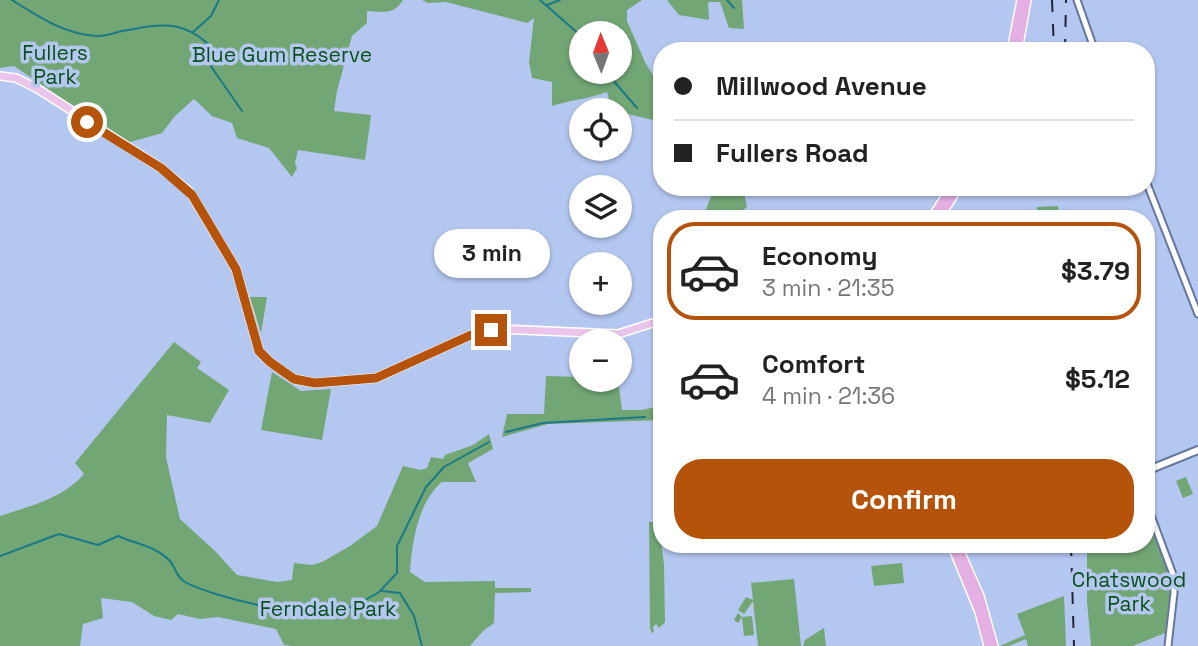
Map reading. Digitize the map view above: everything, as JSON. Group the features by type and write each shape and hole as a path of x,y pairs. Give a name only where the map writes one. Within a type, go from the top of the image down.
{"highway":[{"path":"1014,42 1021,0"},
{"path":"1020,42 1027,0"},
{"path":"958,553 988,646"},
{"path":"959,553 985,611 994,646"}],"main road":[{"path":"0,76 16,78 38,89 161,168 190,192 236,269 257,345 265,358 294,379 306,383 325,383 381,376 484,331 499,329 618,334 653,323"},
{"path":"1155,467 1198,450"}],"street":[{"path":"1077,0 1093,42"},
{"path":"1152,196 1198,314"},
{"path":"1155,526 1174,577 1168,646"}],"green space":[{"path":"0,0 403,0 392,10 367,11 367,23 352,36 337,91 334,111 371,115 365,160 298,150 295,163 297,168 292,177 269,148 237,138 232,123 212,116 194,99 175,116 162,133 127,143 14,66 0,68"},
{"path":"422,0 642,0 627,10 627,21 569,21 569,84 632,84 632,32 653,76 653,120 632,115 632,98 609,98 607,92 585,98 569,98 569,102 552,106 552,82 532,78 529,62 534,18 527,23 446,2 428,3"},
{"path":"667,0 742,0 744,29 729,28 720,2 708,2 709,20 679,15"},
{"path":"711,196 745,196 747,207 742,210 706,210"},
{"path":"1058,206 1058,210 1037,210 1037,207"},
{"path":"250,297 267,297 261,333"},
{"name":"Ferndale Park","path":"174,342 201,362 197,368 229,390 210,423 167,415 166,457 180,519 237,575 277,582 292,580 294,563 312,565 322,562 377,526 403,466 421,470 427,468 431,457 443,459 445,455 473,445 489,434 493,449 468,463 476,482 442,482 427,500 412,548 410,572 425,582 495,581 495,588 531,588 531,592 495,593 494,623 470,646 284,645 276,629 218,617 200,619 178,614 171,620 154,616 132,602 101,598 103,618 83,624 80,646 0,646 0,516 56,496 84,474 75,463"},
{"path":"272,372 301,391 331,389 322,440 261,430"},
{"path":"546,376 569,377 569,392 620,392 622,410 653,408 653,420 548,424 502,437 507,414 544,414"},
{"path":"1186,477 1193,494 1183,498 1176,481"},
{"path":"649,522 653,522 653,553 663,553 665,622 659,628 656,624 652,633"},
{"name":"Chatswood Park","path":"1155,538 1172,580 1165,633 1133,646 1091,646 1087,553 1155,553"},
{"path":"902,563 904,583 874,586 871,566"},
{"path":"794,579 801,646 758,646 753,601 744,614 738,610 746,597 753,600 751,583"},
{"path":"1064,596 1066,646 1028,646 1026,639 1009,646 1000,646 1025,635 1017,614"},
{"path":"738,613 742,617 738,623 734,620"},
{"path":"752,616 754,635 744,636 742,617"},
{"path":"824,628 826,646 803,646 805,640"}],"waterway":[{"path":"12,0 52,24 85,35 102,36 167,25 188,31 210,46 210,65 242,111"},
{"path":"193,32 211,16 219,0"},
{"path":"540,0 569,25"},
{"path":"547,5 560,0"},
{"path":"727,0 734,8"},
{"path":"616,84 637,108"},
{"path":"506,432 543,423 645,417"},
{"path":"0,556 59,534 98,545 118,536 158,552 170,561 182,580 198,588 286,610 308,613 341,611 379,592 397,573 397,546 426,487 444,467 489,442"},
{"path":"382,591 400,593 414,616 422,646"}],"railway":[{"path":"1052,0 1054,42"},
{"path":"1065,42 1066,0"},
{"path":"1071,553 1074,646"}],"route":[{"path":"87,122 161,168 192,195 236,269 259,351 294,379 315,383 376,378 477,332 491,330"}],"park label":[{"name":"Blue Gum Reserve","path":"282,54"},
{"name":"Fullers Park","path":"55,64"}]}
